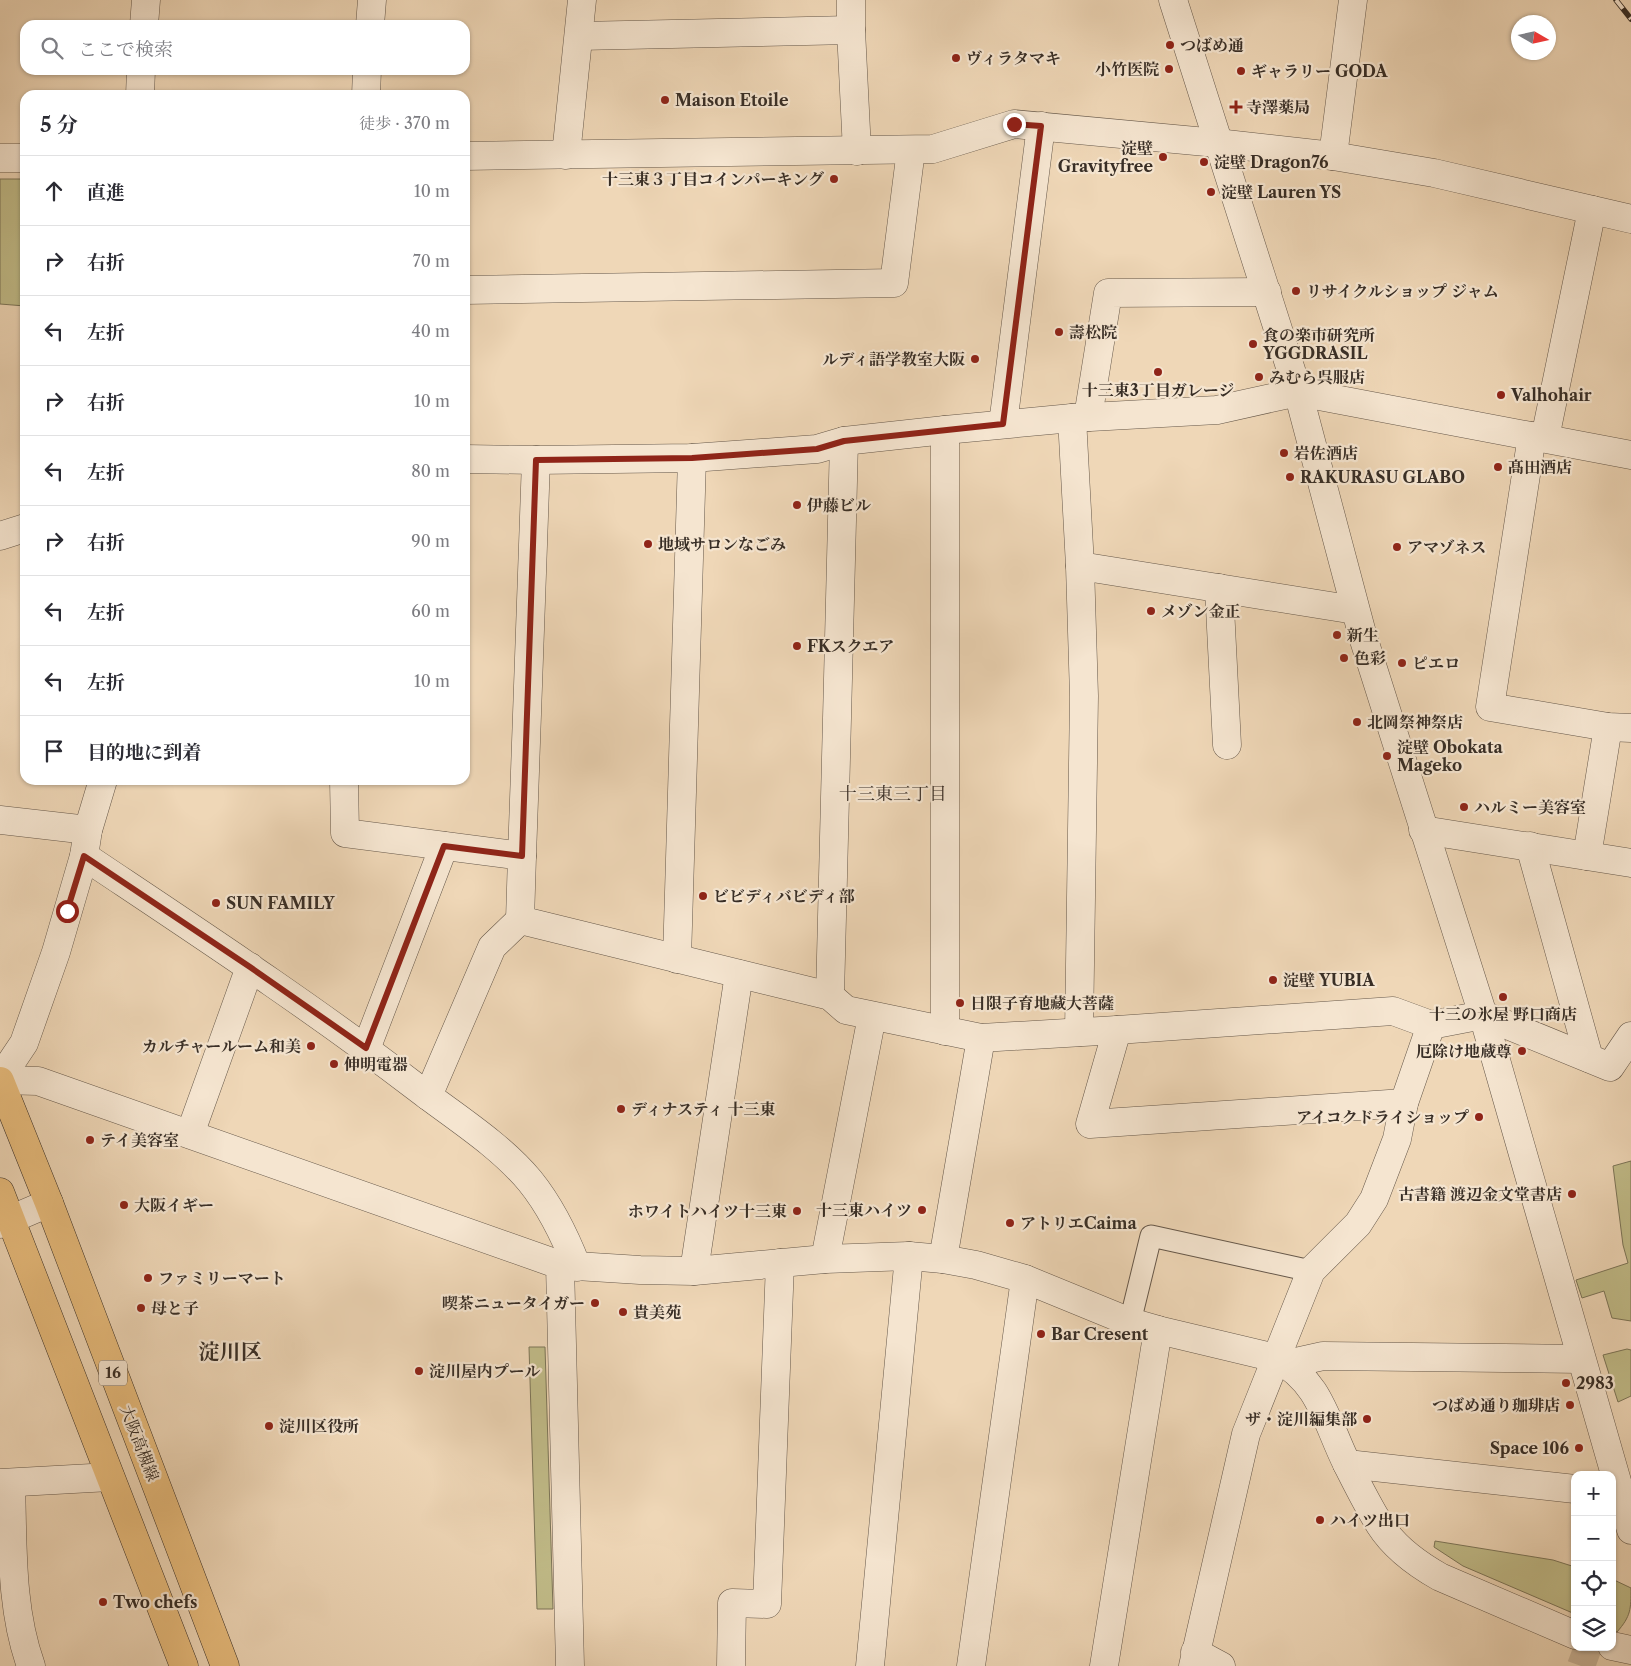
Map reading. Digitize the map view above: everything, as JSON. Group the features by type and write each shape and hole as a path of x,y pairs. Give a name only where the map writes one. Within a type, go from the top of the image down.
{"main road":[{"name":"大阪高槻線","path":"0,1080 225,1666"},
{"name":"16","path":"0,1192 5,1221 110,1477 184,1666"}],"street":[{"path":"144,20 146,0"},
{"path":"370,20 372,0"},
{"path":"566,155 582,0"},
{"path":"851,0 857,151"},
{"path":"1173,0 1298,392 1355,610 1482,1015 1624,1510"},
{"path":"1333,156 1352,0"},
{"path":"579,36 851,30"},
{"path":"140,90 142,75"},
{"path":"366,90 368,75"},
{"path":"470,156 933,149 1014,124 1333,156 1434,173 1631,219"},
{"path":"1003,424 1041,126"},
{"path":"470,290 894,283 911,150"},
{"path":"0,158 20,158"},
{"path":"1587,856 1619,727 1490,708 1539,437 1592,210"},
{"path":"1079,1032 1084,696 1080,566 1080,418 1108,293 1267,292"},
{"path":"470,458 536,460 692,458 817,449 844,441 1003,424 1217,410 1298,392 1631,455"},
{"path":"945,430 945,1031"},
{"path":"830,996 844,441"},
{"path":"677,959 692,458"},
{"path":"428,1096 492,947 520,920 536,460"},
{"path":"0,536 20,530"},
{"path":"1080,566 1355,610"},
{"path":"1219,588 1227,745"},
{"path":"0,1080 24,1042 56,952 103,785"},
{"path":"344,785 345,833 522,856"},
{"path":"0,820 86,843 250,967 366,1048 499,1150 530,1181 555,1217 564,1236 569,1266 570,1666"},
{"path":"1423,830 1631,863"},
{"path":"366,1048 444,846"},
{"path":"1530,846 1589,1058"},
{"path":"520,920 830,996 846,1010 981,1038 1393,1011 1431,1025 1482,1015 1610,1067 1631,1036"},
{"path":"190,1134 250,967"},
{"path":"694,1271 739,974"},
{"path":"825,1259 872,1016"},
{"path":"1222,1666 1194,1659 1246,1434 1281,1361 1311,1271 1358,1224 1374,1199 1397,1139 1404,1103 1431,1025"},
{"path":"1117,1030 1090,1124 1404,1103"},
{"path":"943,1259 981,1038"},
{"path":"0,1080 38,1081 569,1266 694,1271 825,1259 909,1256 943,1259 1025,1278 1130,1322 1281,1361 1298,1372 1310,1384 1346,1464 1380,1525 1395,1543 1421,1566 1457,1585 1571,1633"},
{"path":"5,1221 48,1203"},
{"path":"870,1666 909,1256"},
{"path":"731,1666 732,1603 767,1604 780,1263"},
{"path":"971,1666 1025,1278"},
{"path":"1104,1666 1158,1330"},
{"path":"1281,1361 1323,1356 1581,1359"},
{"path":"1346,1464 1571,1489"},
{"path":"31,1666 27,1656 15,1594 6,1483 110,1477"},
{"path":"1616,1647 1631,1650"}],"lane":[{"path":"1130,1322 1151,1236 1311,1271"}],"shaded area":[{"path":"0,179 20,179 20,306 0,304"},
{"path":"1631,1161 1631,1321 1612,1318 1604,1291 1582,1298 1576,1280 1628,1263 1623,1245 1613,1166"},
{"path":"529,1347 545,1347 553,1609 537,1609"},
{"path":"1627,1349 1631,1350 1631,1396 1618,1402 1603,1355"},
{"path":"1435,1541 1553,1560 1571,1566 1571,1612 1463,1566 1434,1547"},
{"path":"1616,1581 1631,1588 1629,1612 1617,1632"}],"tunnel":[{"path":"1581,1666 1587,1651"}],"railway":[{"path":"1616,0 1631,19"}],"place":[{"name":"つばめ通","path":"1170,45"},
{"name":"ヴィラタマキ","path":"956,58"},
{"name":"小竹医院","path":"1169,69"},
{"name":"ギャラリー GODA","path":"1241,71"},
{"name":"Maison Etoile","path":"665,100"},
{"name":"寺澤薬局","path":"1236,107"},
{"name":"淀壁 Gravityfree","path":"1163,157"},
{"name":"淀壁 Dragon76","path":"1204,162"},
{"name":"十三東３丁目コインパーキング","path":"834,179"},
{"name":"淀壁 Lauren YS","path":"1211,192"},
{"name":"リサイクルショップ ジャム","path":"1296,291"},
{"name":"壽松院","path":"1059,332"},
{"name":"食の楽市研究所 YGGDRASIL","path":"1253,344"},
{"name":"ルディ語学教室大阪","path":"975,359"},
{"name":"十三東3丁目ガレージ","path":"1158,372"},
{"name":"みむら呉服店","path":"1259,377"},
{"name":"Valhohair","path":"1501,395"},
{"name":"岩佐酒店","path":"1284,453"},
{"name":"髙田酒店","path":"1498,467"},
{"name":"RAKURASU GLABO","path":"1290,477"},
{"name":"伊藤ビル","path":"797,505"},
{"name":"地域サロンなごみ","path":"648,544"},
{"name":"アマゾネス","path":"1397,547"},
{"name":"メゾン金正","path":"1151,611"},
{"name":"新生","path":"1337,635"},
{"name":"FKスクエア","path":"797,646"},
{"name":"色彩","path":"1344,658"},
{"name":"ピエロ","path":"1402,663"},
{"name":"北岡祭神祭店","path":"1357,722"},
{"name":"淀壁 Obokata Mageko","path":"1387,756"},
{"name":"ハルミー美容室","path":"1464,807"},
{"name":"ビビディバビディ部","path":"703,896"},
{"name":"SUN FAMILY","path":"216,903"},
{"name":"淀壁 YUBIA","path":"1273,980"},
{"name":"十三の氷屋 野口商店","path":"1503,997"},
{"name":"日限子育地藏大菩薩","path":"960,1003"},
{"name":"カルチャールーム和美","path":"311,1046"},
{"name":"厄除け地蔵尊","path":"1522,1051"},
{"name":"伸明電器","path":"334,1064"},
{"name":"ディナスティ 十三東","path":"621,1109"},
{"name":"アイコクドライショップ","path":"1479,1117"},
{"name":"テイ美容室","path":"90,1140"},
{"name":"古書籍 渡辺金文堂書店","path":"1572,1194"},
{"name":"大阪イギー","path":"124,1205"},
{"name":"十三東ハイツ","path":"922,1210"},
{"name":"ホワイトハイツ十三東","path":"797,1211"},
{"name":"アトリエCaima","path":"1010,1223"},
{"name":"ファミリーマート","path":"148,1278"},
{"name":"喫茶ニュータイガー","path":"595,1303"},
{"name":"母と子","path":"141,1308"},
{"name":"貴美苑","path":"623,1312"},
{"name":"Bar Cresent","path":"1041,1334"},
{"name":"淀川屋内プール","path":"419,1371"},
{"name":"2983","path":"1566,1383"},
{"name":"つばめ通り珈琲店","path":"1570,1405"},
{"name":"ザ・淀川編集部","path":"1367,1419"},
{"name":"淀川区役所","path":"269,1426"},
{"name":"Space 106","path":"1579,1448"},
{"name":"ハイツ出口","path":"1320,1520"},
{"name":"Two chefs","path":"103,1602"}],"district":[{"name":"十三東三丁目","path":"893,794"},
{"name":"淀川区","path":"230,1352"}],"route":[{"path":"67,911 84,856 250,967 366,1048 444,846 522,856 536,460 692,458 817,449 844,441 1003,424 1041,126 1014,124"}]}
